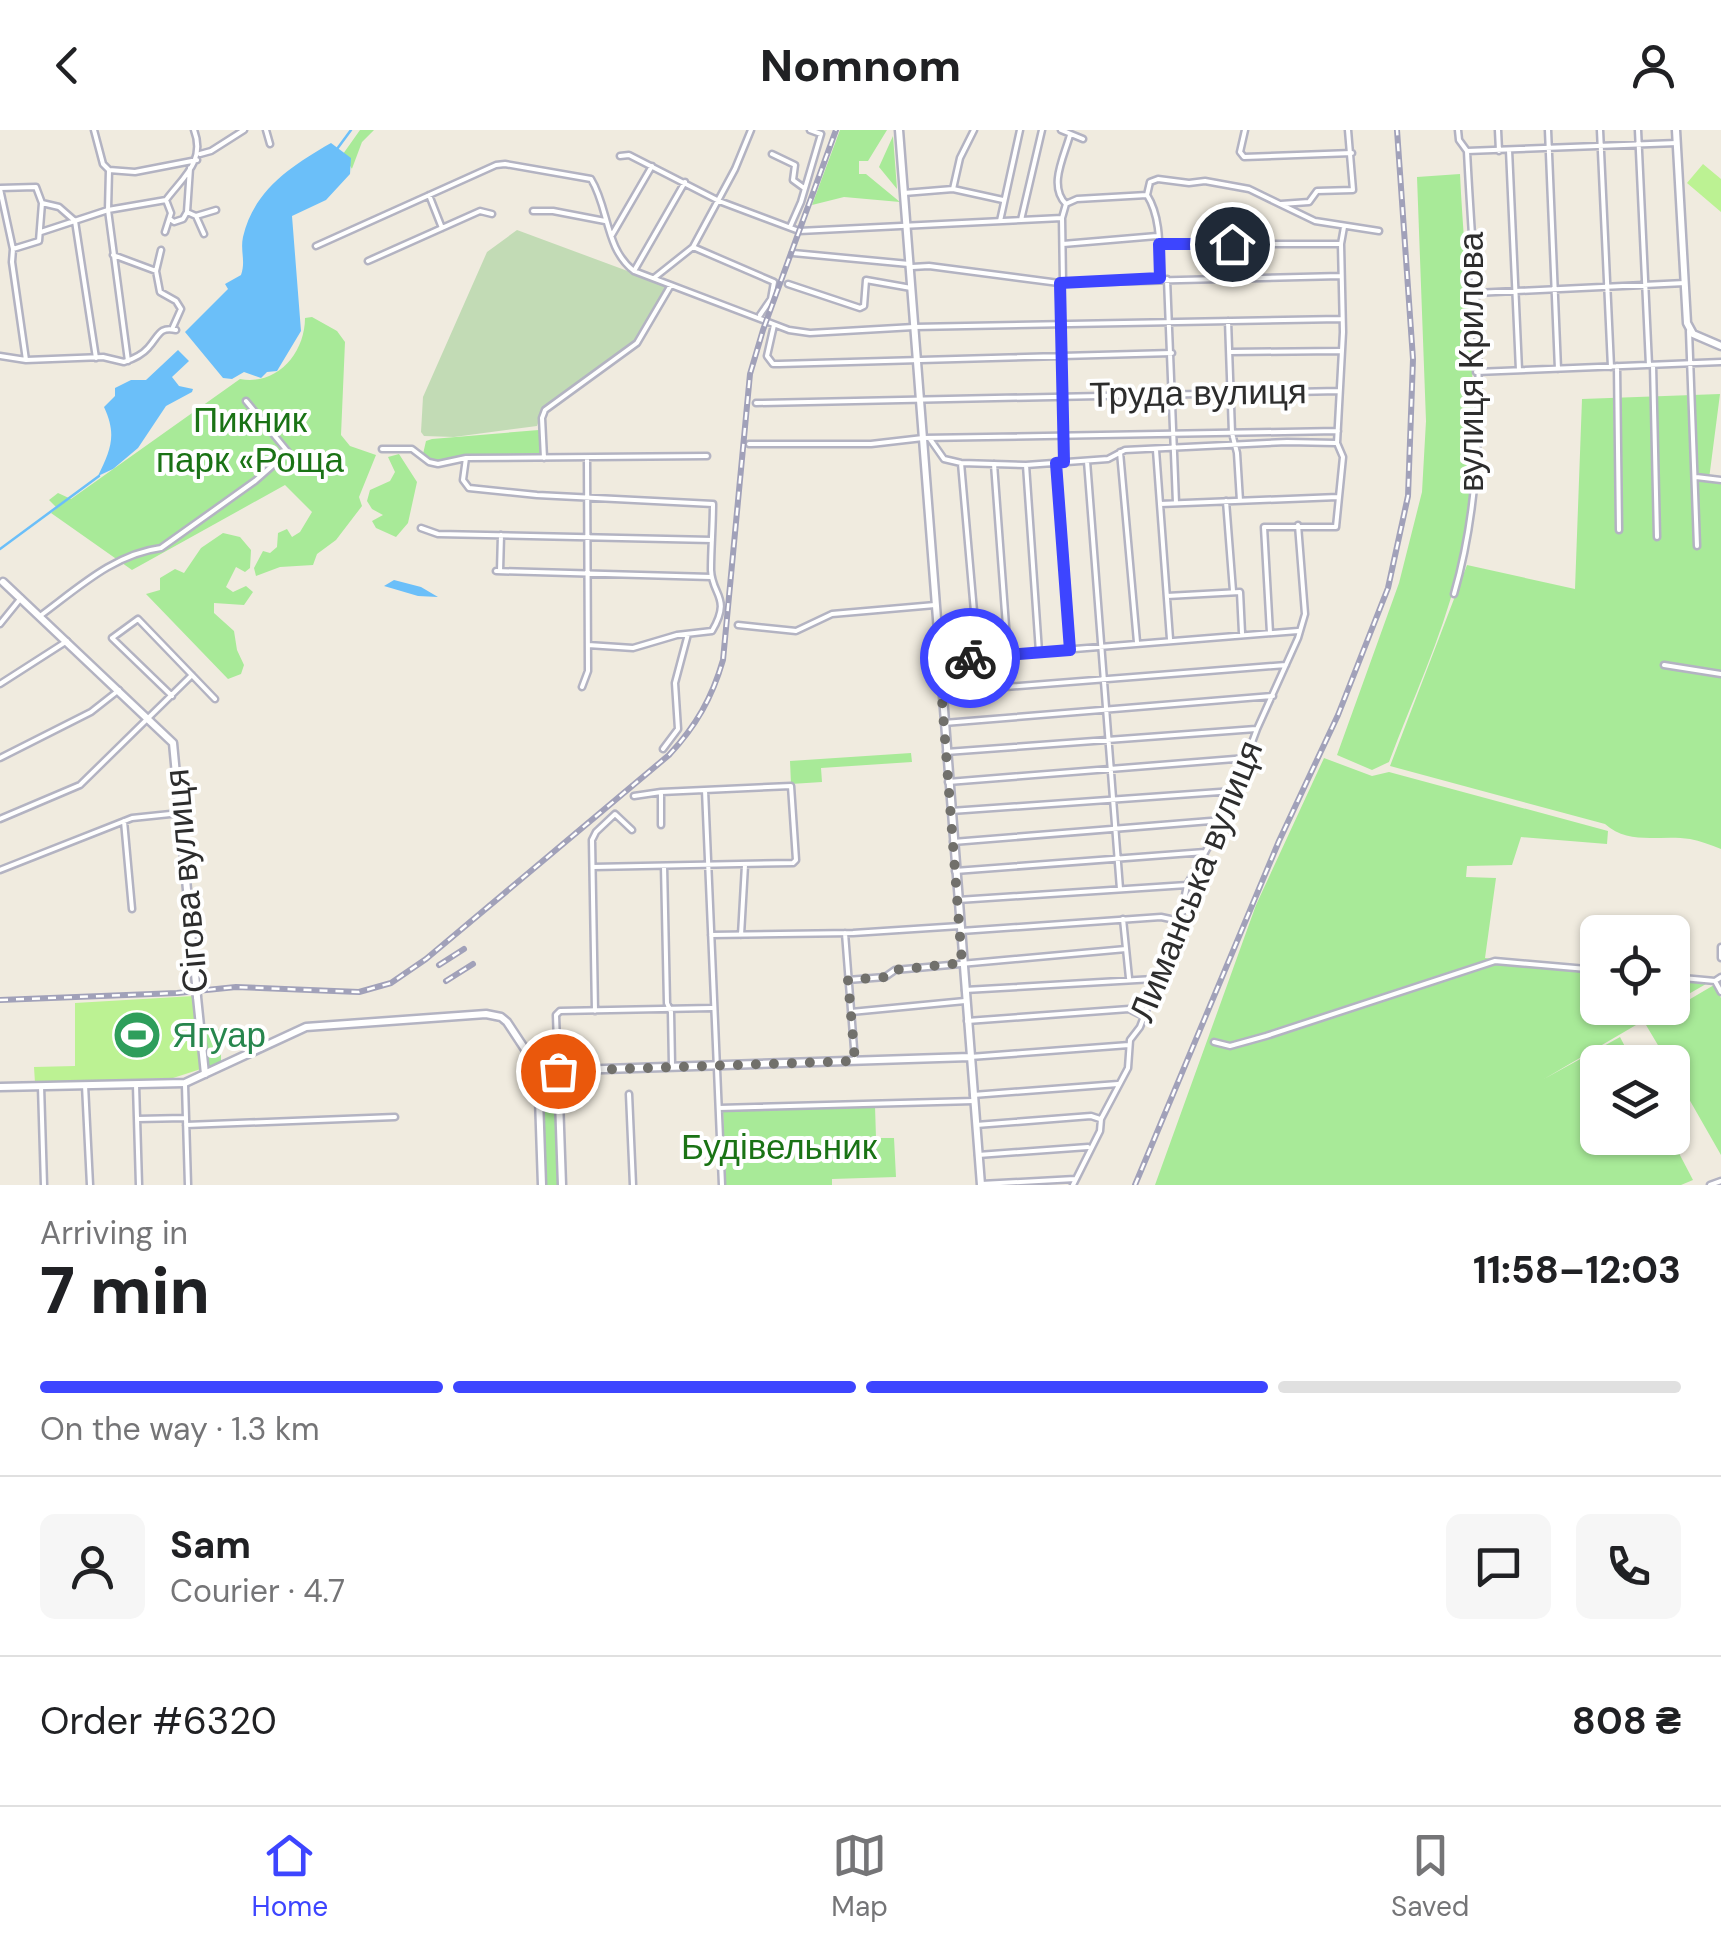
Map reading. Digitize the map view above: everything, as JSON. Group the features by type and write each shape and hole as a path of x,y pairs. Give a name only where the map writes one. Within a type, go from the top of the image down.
{"main road":[{"path":"898,130 919,400 926,438 935,606 981,1184"},
{"path":"1676,130 1690,331 1721,346"},
{"name":"Сігова вулиця","path":"2,580 173,743 205,1074"},
{"path":"0,1087 186,1083 306,1026 486,1014 506,1022 538,1068 542,1185"},
{"path":"538,1068 558,1071 970,1057"},
{"path":"558,1071 562,1185"},
{"path":"538,1083 545,1079 559,1082"}],"street":[{"path":"94,130 103,164 109,170 135,172 198,157 244,130"},
{"path":"41,232 108,210 166,200 198,157 194,130"},
{"path":"266,130 270,144"},
{"path":"653,278 693,247 751,130"},
{"path":"789,229 802,202 821,134 810,130"},
{"path":"953,188 960,158 974,130"},
{"path":"1000,221 1020,130"},
{"path":"1021,220 1042,130"},
{"path":"1061,130 1083,139"},
{"path":"1245,130 1241,156 1352,153"},
{"path":"1280,204 1310,202 1317,191 1353,190 1348,130"},
{"name":"вулиця Крилова","path":"1454,594 1472,510 1476,372 1467,151 1459,140 1458,130"},
{"path":"1498,130 1498,150"},
{"path":"1548,130 1558,369"},
{"path":"1600,130 1619,530"},
{"path":"1638,130 1657,537"},
{"path":"1066,204 1056,184 1070,134"},
{"path":"1467,151 1677,144"},
{"path":"1508,150 1518,370"},
{"path":"772,154 795,165 793,180 804,188"},
{"path":"620,156 629,155 719,201 789,229 1062,218"},
{"path":"316,246 496,165 506,164 591,180 611,237 624,264 634,271 774,324 810,333 914,327 1341,319"},
{"path":"611,237 652,166"},
{"path":"170,219 183,220 187,212 190,168"},
{"path":"109,170 108,210 128,361"},
{"path":"1176,504 1172,353 1153,204 1147,195 1150,182 1158,178 1189,183 1205,181 1250,189 1303,217 1379,231"},
{"path":"634,271 685,182"},
{"path":"13,249 36,244 41,232 42,203 36,187 0,188 13,249 26,360"},
{"path":"904,193 953,188 1002,200"},
{"path":"429,195 442,228"},
{"path":"1066,204 1147,195"},
{"path":"165,232 170,219 166,200"},
{"path":"42,203 59,206 75,221 96,358"},
{"path":"1064,462 1060,324 1062,218 1066,204"},
{"path":"187,212 196,216 216,210"},
{"path":"368,262 480,211 492,214"},
{"path":"533,212 553,211 605,221"},
{"path":"196,216 204,234"},
{"path":"1270,633 1264,530 1267,526 1336,526 1342,457 1337,444 1341,411 1340,244 1344,227"},
{"path":"1062,244 1158,236"},
{"path":"1159,244 1340,244"},
{"path":"693,247 774,282 771,298 759,317"},
{"path":"0,356 128,361 150,346 158,332 174,329 181,309 160,292 156,271 161,250"},
{"path":"793,253 1061,282 1341,276"},
{"path":"114,256 156,271"},
{"path":"788,284 860,308 864,306 866,280 911,288"},
{"path":"1474,293 1684,283"},
{"path":"544,458 545,410 637,343 671,285"},
{"path":"1228,320 1232,433 1240,501"},
{"path":"774,324 768,356 773,364 1172,353"},
{"path":"1690,331 1697,546"},
{"path":"1229,352 1340,350"},
{"path":"1476,372 1721,362"},
{"name":"Труда вулиця","path":"756,403 1339,390"},
{"path":"40,616 112,563 143,550 162,548 255,481 288,452 246,401"},
{"path":"749,444 1338,431"},
{"path":"926,438 944,459 1026,465 1113,458 1120,452 1287,442 1337,444"},
{"path":"382,449 412,449 438,464 466,458 707,456"},
{"path":"1156,450 1170,641"},
{"path":"1120,452 1137,644"},
{"path":"466,458 464,480 469,488 712,504 712,577 721,596 718,620 712,631 636,648 588,645"},
{"path":"582,687 588,671 587,458"},
{"path":"1087,461 1120,889"},
{"path":"961,463 978,657"},
{"path":"1056,463 1070,650"},
{"path":"994,464 1008,655"},
{"path":"1026,465 1039,652"},
{"path":"1696,477 1721,480"},
{"path":"1160,504 1338,497"},
{"path":"1226,502 1233,592"},
{"name":"Лиманська вулиця","path":"1074,1182 1131,1058 1129,1046 1180,921 1187,885 1223,820 1258,728 1288,664 1305,614 1298,526"},
{"path":"421,528 438,534 712,540"},
{"path":"501,534 498,571 712,577"},
{"path":"1166,596 1241,594 1242,635"},
{"path":"0,624 21,598"},
{"path":"738,625 796,631 832,614 935,606"},
{"path":"172,696 112,638 138,619 215,698"},
{"path":"939,660 1298,630"},
{"path":"663,749 678,729 675,683 688,634"},
{"path":"0,684 67,641"},
{"path":"942,692 1288,664"},
{"path":"1664,665 1721,674"},
{"path":"0,819 80,785 192,675"},
{"path":"0,758 91,712 119,690"},
{"path":"944,723 1275,696"},
{"path":"946,752 1258,728"},
{"path":"948,782 1247,758"},
{"path":"593,868 796,860 792,787 634,796"},
{"path":"705,790 722,1185"},
{"path":"951,812 1234,791"},
{"path":"662,792 662,825"},
{"path":"0,870 124,820 182,813"},
{"path":"595,1010 592,840 617,814 632,830"},
{"path":"124,820 132,908"},
{"path":"953,842 1223,820"},
{"path":"956,871 1207,852"},
{"path":"741,935 745,863"},
{"path":"664,866 672,1067"},
{"path":"958,900 1187,885"},
{"path":"710,936 1170,917 1180,921"},
{"path":"1123,919 1129,978"},
{"path":"845,933 855,1061"},
{"path":"1721,947 1721,958"},
{"path":"848,980 886,977 894,970 1126,949"},
{"path":"1214,1042 1230,1046 1255,1039 1495,960 1580,968"},
{"path":"1690,979 1714,981 1721,977"},
{"path":"964,990 1156,979"},
{"path":"1714,981 1721,992"},
{"path":"850,1012 965,1001"},
{"path":"558,1071 558,1012 712,1008"},
{"path":"967,1021 1129,1009 1142,1016"},
{"path":"970,1057 1129,1046"},
{"path":"186,1083 188,1185"},
{"path":"136,1084 139,1185"},
{"path":"719,1108 974,1098 1120,1084"},
{"path":"86,1085 90,1185"},
{"path":"41,1086 44,1185"},
{"path":"629,1094 633,1185"},
{"path":"976,1125 1091,1116 1100,1119"},
{"path":"137,1120 395,1117"},
{"path":"978,1155 1090,1147"},
{"path":"1710,1185 1721,1180"},
{"path":"981,1184 1074,1182"}],"green space":[{"path":"360,130 374,130 362,142 352,169 343,154"},
{"path":"840,130 887,130 868,161 859,161 859,174 866,174 900,202 844,197 812,205"},
{"path":"893,136 897,189 879,167"},
{"path":"1703,164 1721,179 1721,212 1687,183"},
{"path":"1460,174 1473,429 1466,529 1457,576 1426,670 1389,762 1372,770 1337,755 1399,583 1422,492 1426,421 1417,177"},
{"path":"517,230 668,286 639,337 543,409 537,426 454,437 424,436 423,397 487,252"},
{"name":"Пикник парк «Роща","path":"312,317 337,331 345,342 341,435 350,446 376,455 359,497 362,506 336,540 317,554 313,565 280,567 256,576 254,568 263,551 270,553 277,547 278,533 287,529 292,537 300,532 312,512 285,485 132,570 51,513 57,508 49,500 58,493 71,499 240,379 253,380 277,372 294,355 305,318"},
{"path":"1720,394 1709,479 1721,482 1721,849 1690,839 1624,835 1605,824 1390,766 1467,565 1575,589 1582,399"},
{"path":"539,430 540,456 466,457 438,462 423,454 426,441 432,439"},
{"path":"399,454 417,482 408,523 396,537 376,528 372,521 383,515 367,501 370,490 390,481 395,472 388,457"},
{"path":"223,533 240,537 251,550 250,568 245,572 236,567 226,587 233,592 246,586 253,592 244,605 214,603 214,613 234,631 244,665 241,674 228,679 146,594 160,590 160,578 175,569 184,573 201,548"},
{"path":"911,753 912,762 821,768 822,782 791,784 790,761"},
{"path":"1324,758 1372,776 1389,772 1608,831 1607,844 1521,837 1512,865 1467,866 1466,877 1496,878 1485,958 1580,969 1580,1025 1636,1025 1602,1045 1580,1045 1580,1058 1544,1079 1580,1059 1580,1155 1680,1155 1693,1180 1681,1185 1155,1185 1256,905"},
{"path":"1690,982 1706,984 1690,993"},
{"path":"1714,985 1721,998 1721,1155 1690,1101 1690,1045 1658,1045 1646,1025 1690,1025 1690,999"},
{"name":"Ягуар","path":"194,996 201,1069 173,1078 35,1083 34,1067 75,1066 75,1003"},
{"path":"211,1025 221,1031 221,1063 208,1070 204,1068 202,1040"},
{"path":"1620,1037 1624,1045 1606,1045"},
{"path":"553,1081 560,1185 545,1185 542,1084"},
{"name":"Будівельник","path":"875,1106 876,1138 894,1138 896,1177 832,1179 832,1185 726,1185 723,1110"}],"water":[{"path":"331,143 351,158 350,174 326,200 292,216 301,331 277,371 267,372 261,378 244,372 232,379 223,378 185,332 228,289 225,284 241,275 243,237 248,220 265,193 288,170"},
{"path":"178,350 189,361 172,377 192,392 166,406 138,448 98,476 111,442 104,407 115,396 115,388 131,380 146,380"},
{"path":"394,580 421,587 438,597 418,596 384,586"}],"waterway":[{"path":"337,149 351,130"},
{"path":"0,549 99,476"}],"railway":[{"path":"0,1000 236,987 359,992 391,983 426,959 669,755 702,711 723,660 750,374 836,130"},
{"path":"1135,1185 1279,841 1338,715 1388,588 1408,496 1413,359 1397,130"},
{"path":"439,965 464,949"},
{"path":"446,981 473,964"}],"way so far":[{"path":"558,1071 855,1061 848,980 886,977 894,970 962,963 939,660 970,658"}],"place":[{"name":"Ягуар","path":"137,1035"}],"route":[{"path":"970,658 1070,650 1056,463 1064,462 1060,283 1160,278 1159,244 1232,244"}]}
